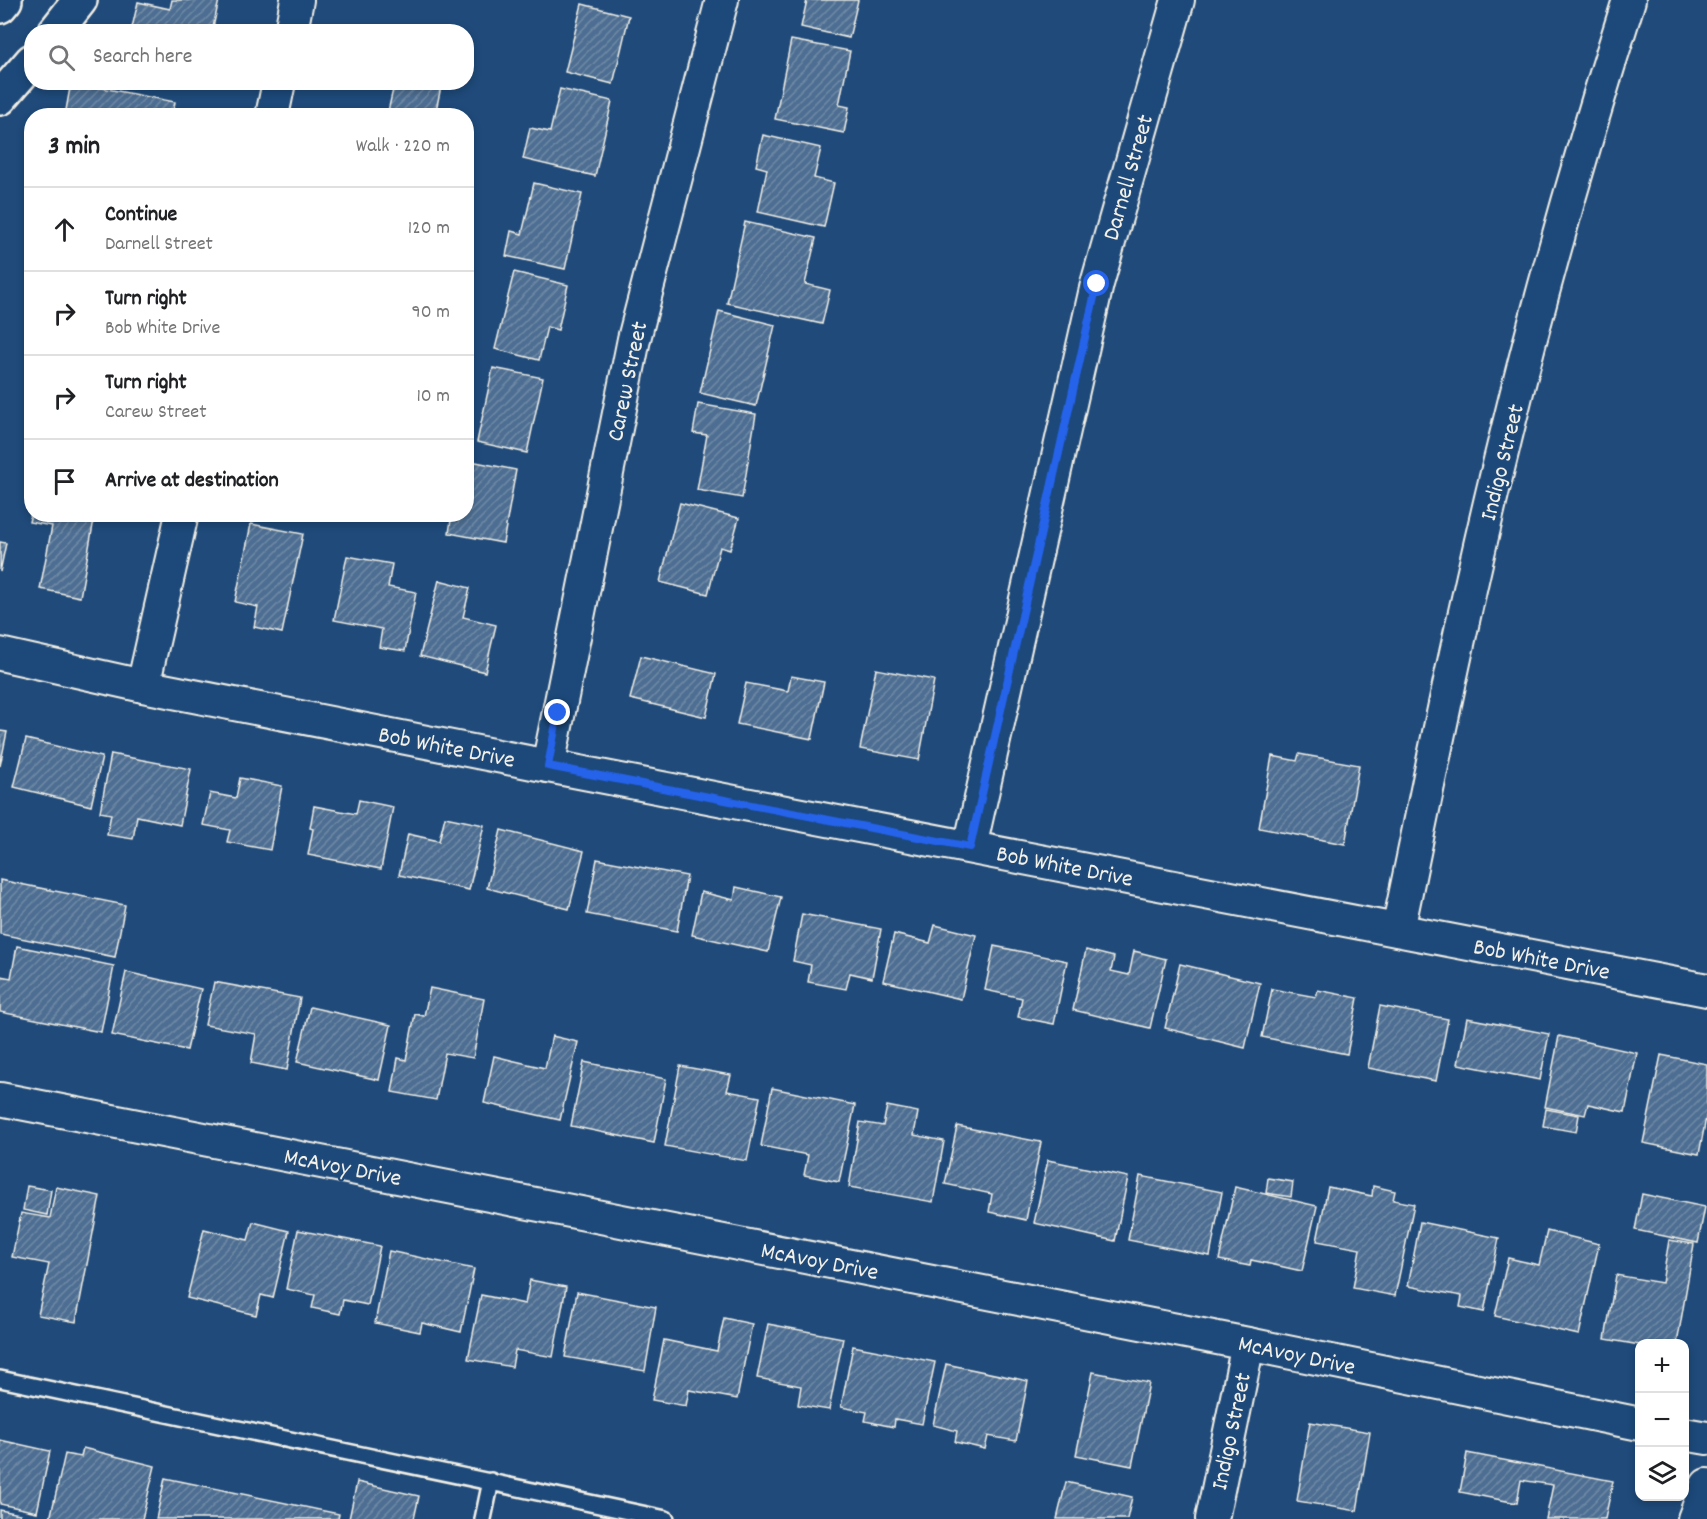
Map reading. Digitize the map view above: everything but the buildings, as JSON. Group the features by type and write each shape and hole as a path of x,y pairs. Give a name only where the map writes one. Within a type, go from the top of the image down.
{"main road":[{"path":"0,6 5,0"},
{"path":"61,24 80,0"},
{"path":"0,98 24,70"}],"street":[{"path":"292,24 297,0"},
{"name":"Carew Street","path":"548,766 634,339 722,0"},
{"name":"Darnell Street","path":"970,847 1097,284 1178,0"},
{"name":"Indigo Street","path":"1398,930 1459,639 1505,440 1591,121 1629,0"},
{"path":"274,108 277,90"},
{"path":"143,686 180,522"},
{"name":"Bob White Drive","path":"0,654 143,686 548,766 1707,990"},
{"name":"McAvoy Drive","path":"0,1099 1248,1344 1635,1423"},
{"name":"Indigo Street","path":"1212,1519 1248,1344"},
{"path":"1689,1435 1707,1438"},
{"path":"1694,1519 1707,1485"}],"lane":[{"path":"0,1380 666,1519"},
{"path":"483,1519 491,1482"}],"route":[{"path":"558,713 548,766 970,847 1097,284"}]}
